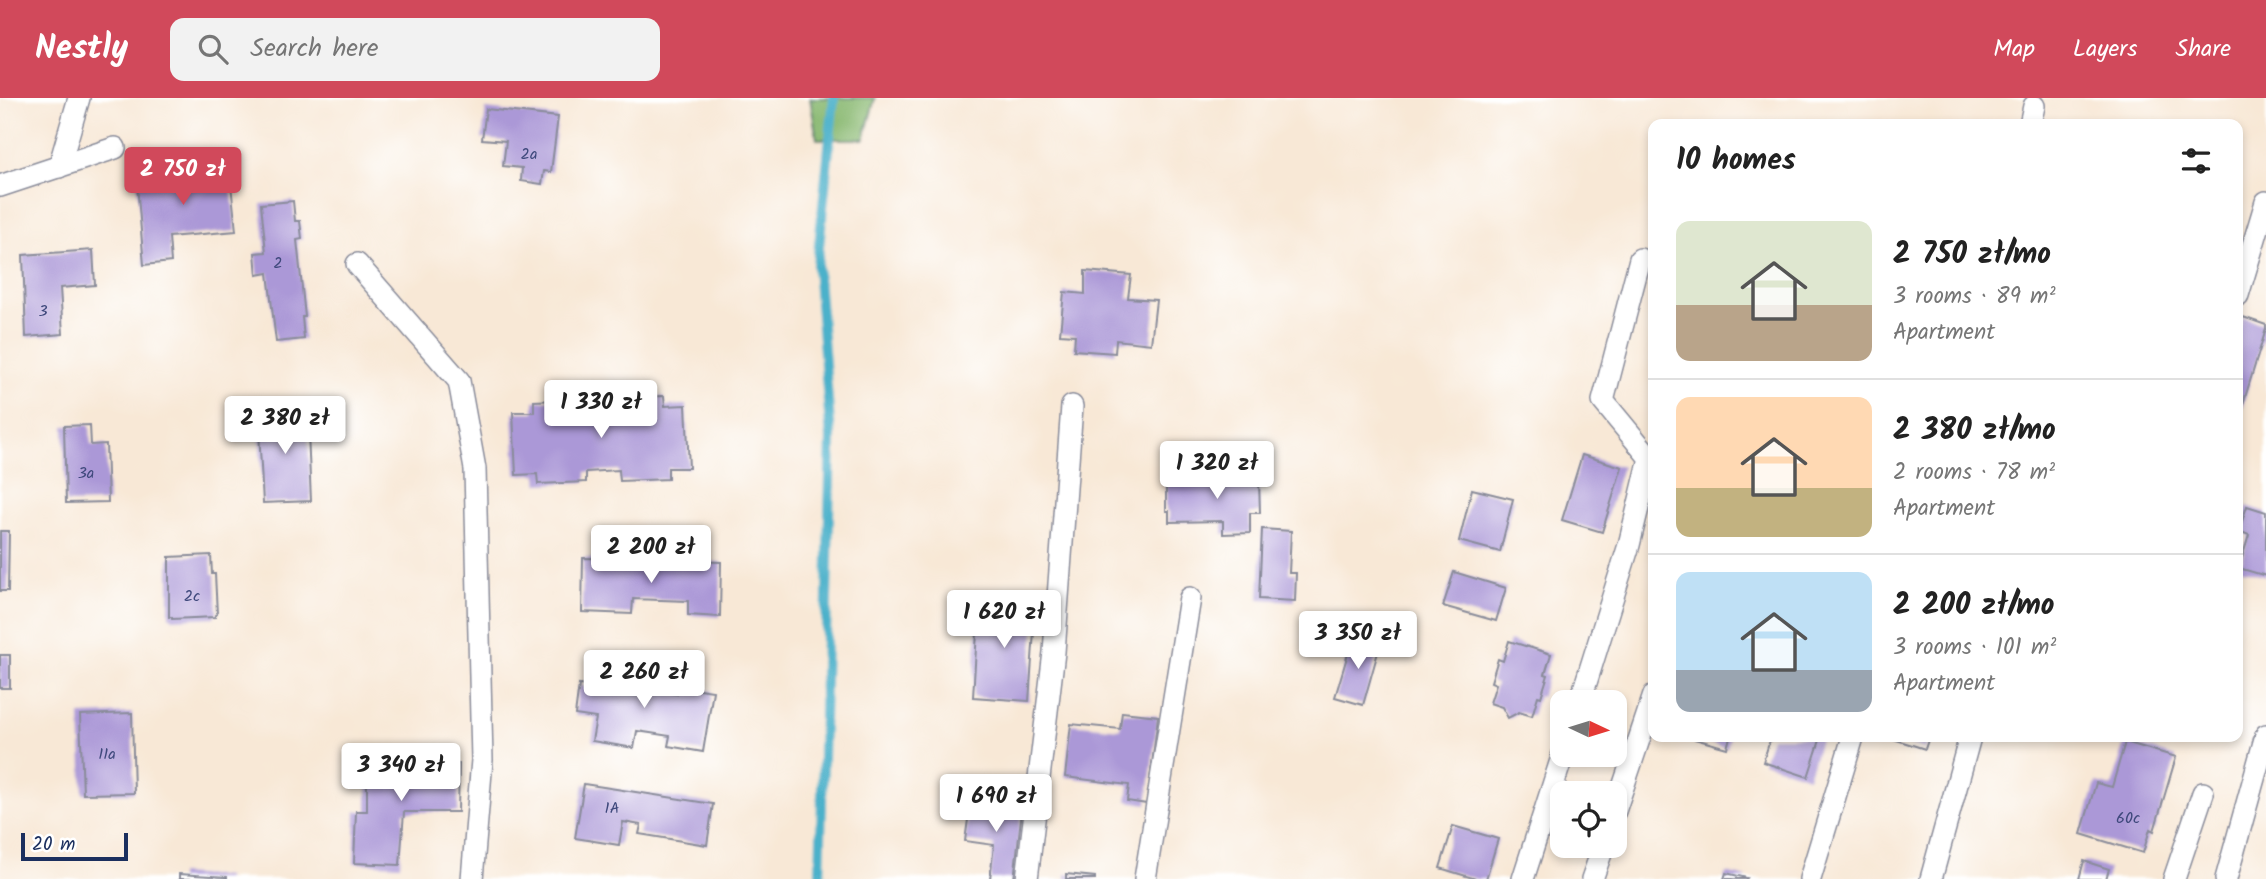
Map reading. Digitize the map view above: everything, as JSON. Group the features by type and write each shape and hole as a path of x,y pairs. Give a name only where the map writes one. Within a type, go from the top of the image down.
{"lane":[{"path":"58,167 79,98"},
{"path":"0,186 115,148"},
{"path":"2243,278 2266,202"},
{"path":"1640,259 1603,401 1648,456"},
{"path":"357,264 459,381 475,469 482,760 472,879"},
{"path":"1027,879 1054,652 1072,406"},
{"path":"1584,690 1629,545 1648,466"},
{"path":"1145,879 1190,598"},
{"path":"1625,781 1648,713"},
{"path":"2226,879 2266,735"},
{"path":"1810,879 1851,742"},
{"path":"1931,879 1969,742"},
{"path":"1523,879 1559,767"},
{"path":"2174,879 2203,793"},
{"path":"1592,879 1599,858"}],"green space":[{"path":"810,98 875,98 864,139 817,139"}],"building":[{"path":"486,109 558,117 551,172 544,171 542,184 521,181 522,168 503,166 506,141 482,139"},
{"path":"229,166 236,231 169,237 171,262 144,265 136,173"},
{"path":"293,201 295,221 300,221 302,239 297,240 305,317 302,317 304,339 276,342 268,273 257,275 255,253 266,252 261,204"},
{"path":"93,250 95,285 60,288 63,334 26,337 23,255"},
{"path":"1085,271 1131,275 1128,298 1156,300 1151,344 1116,340 1115,353 1074,350 1075,335 1060,334 1064,292 1085,294"},
{"path":"2243,317 2266,325 2243,404"},
{"path":"664,396 665,406 686,405 689,468 668,468 668,479 620,481 619,470 586,472 586,482 538,484 537,474 516,475 513,412 534,412 534,401 582,399 583,410 616,408 616,398"},
{"path":"307,409 311,501 263,503 258,412"},
{"path":"90,425 91,445 106,444 108,502 66,503 64,426"},
{"path":"1582,455 1622,467 1602,532 1562,520"},
{"path":"1253,462 1252,481 1259,481 1260,513 1250,513 1250,533 1223,534 1223,521 1169,522 1169,511 1166,511 1166,483 1236,481 1237,463"},
{"path":"1472,489 1513,499 1500,552 1459,541"},
{"path":"2247,506 2266,512 2266,576 2243,569 2243,555 2249,535 2243,533"},
{"path":"1262,529 1291,531 1289,573 1296,573 1295,601 1259,599"},
{"path":"0,531 9,531 8,591 0,591"},
{"path":"211,555 217,614 215,617 172,619 169,617 169,557"},
{"path":"583,558 721,562 720,617 688,615 688,601 633,599 632,614 582,612"},
{"path":"1454,572 1506,588 1496,621 1443,606"},
{"path":"979,599 1036,603 1029,701 973,697"},
{"path":"1353,637 1380,645 1363,705 1335,697"},
{"path":"1509,641 1551,654 1545,674 1548,675 1532,716 1519,712 1508,718 1502,707 1490,703 1496,684 1491,682 1498,659 1503,661"},
{"path":"0,655 10,655 10,688 0,688"},
{"path":"604,664 646,671 643,689 677,694 678,686 713,691 703,752 668,746 670,736 637,731 634,748 592,741 596,718 575,715 579,685 600,688"},
{"path":"1122,712 1158,716 1147,804 1127,801 1129,785 1065,777 1071,724 1120,729"},
{"path":"132,713 134,793 83,794 80,715"},
{"path":"1706,742 1729,742 1727,748"},
{"path":"1769,742 1819,742 1808,777 1763,762"},
{"path":"1903,742 1927,742 1925,749"},
{"path":"2125,742 2176,757 2154,831 2150,829 2143,853 2081,834 2096,783 2112,787"},
{"path":"367,756 442,758 443,764 459,764 458,812 404,812 400,865 354,863 356,811 367,811"},
{"path":"584,784 713,804 707,845 639,834 641,825 623,822 619,845 575,838"},
{"path":"971,798 1012,803 1021,818 1014,879 990,879 994,845 965,841"},
{"path":"1453,826 1498,839 1486,879 1476,879 1440,868"},
{"path":"2084,861 2109,869 2106,879 2079,879"},
{"path":"1726,873 1747,878 1724,879"},
{"path":"179,874 227,877 227,879 179,879"},
{"path":"1066,874 1095,877 1095,879 1066,879"}],"waterway":[{"path":"820,879 831,437 817,266 834,98"}]}
